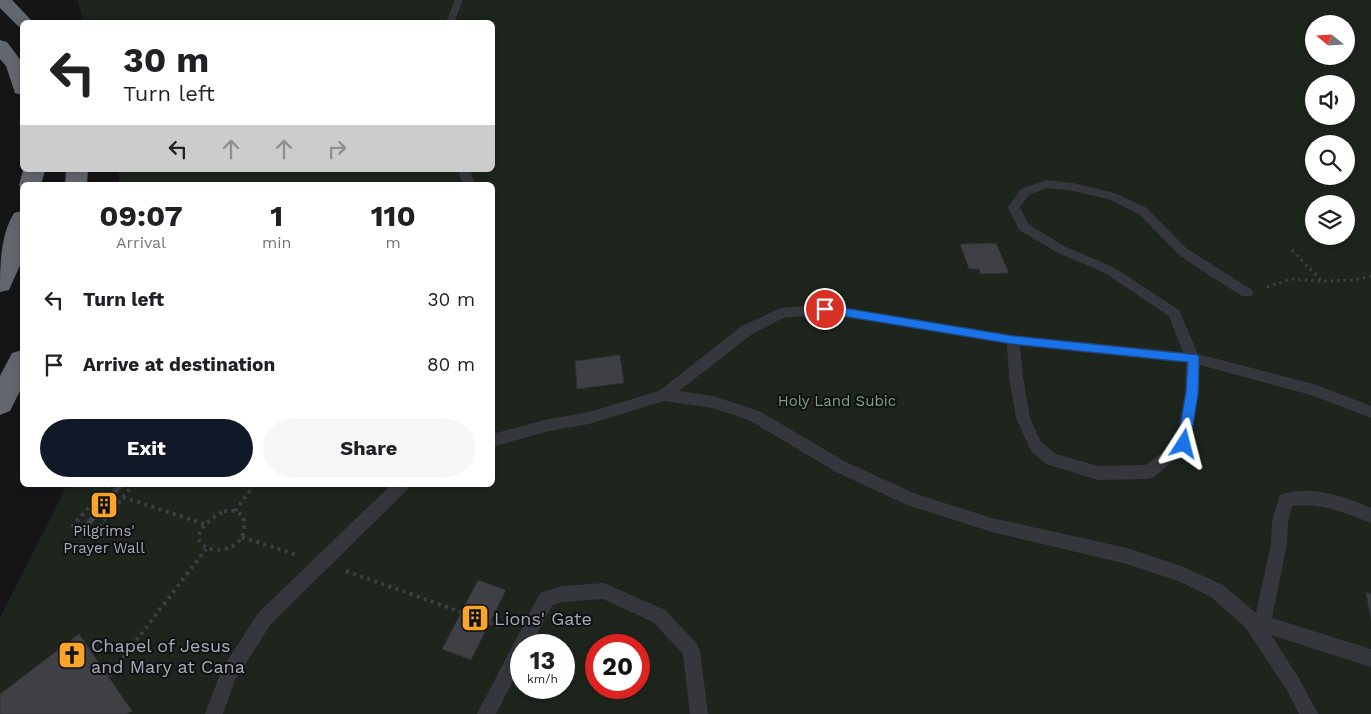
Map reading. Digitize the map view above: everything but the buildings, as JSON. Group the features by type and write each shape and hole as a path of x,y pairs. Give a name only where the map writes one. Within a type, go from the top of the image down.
{"highway":[{"path":"2,0 22,20"},
{"path":"0,46 15,65 20,82"},
{"path":"0,283 13,255 20,227"},
{"path":"0,403 20,366"}],"lane":[{"path":"451,20 459,0"},
{"path":"1013,340 1016,377 1023,418 1036,446 1051,459 1098,473 1149,472 1184,444 1192,393 1194,358 1174,313 1109,270 1062,250 1023,227 1014,207 1024,192 1046,184 1073,187 1111,196 1143,211 1182,251 1247,293"},
{"path":"495,441 549,425 598,415 664,395 747,330 781,313 825,309 1013,340 1194,358 1317,391 1371,412"},
{"path":"664,395 713,402 754,415 841,467 913,500 992,525 1127,556 1181,574 1217,591 1257,622 1371,658"},
{"path":"214,714 228,674 265,618 324,563 400,487"},
{"path":"1309,714 1257,622 1279,544 1280,521 1286,500 1308,496 1348,505 1371,516"},
{"path":"486,714 546,599 562,594 604,591 659,616 691,650 699,714"}],"path":[{"path":"1292,250 1322,281"},
{"path":"1247,293 1291,279 1322,281 1354,280 1371,276"},
{"path":"106,487 71,528 92,535 132,487"},
{"path":"234,511 252,487"},
{"path":"124,497 204,524"},
{"path":"224,511 234,511 243,516 246,525 242,537 230,546 217,551 206,549 200,542 200,534 204,524 213,516 224,511"},
{"path":"242,537 324,563 461,612"},
{"path":"109,676 206,549"}],"green space":[{"name":"Holy Land Subic","path":"77,0 1371,0 1371,714 0,714 0,618 66,487 495,487 495,182 119,182 119,172 495,172 495,20 83,20"}],"place":[{"name":"Pilgrims' Prayer Wall","path":"104,505"},
{"name":"Lions' Gate","path":"475,618"},
{"name":"Chapel of Jesus and Mary at Cana","path":"72,655"}],"route":[{"path":"825,309 1013,340 1194,358 1192,393 1184,444"}]}
